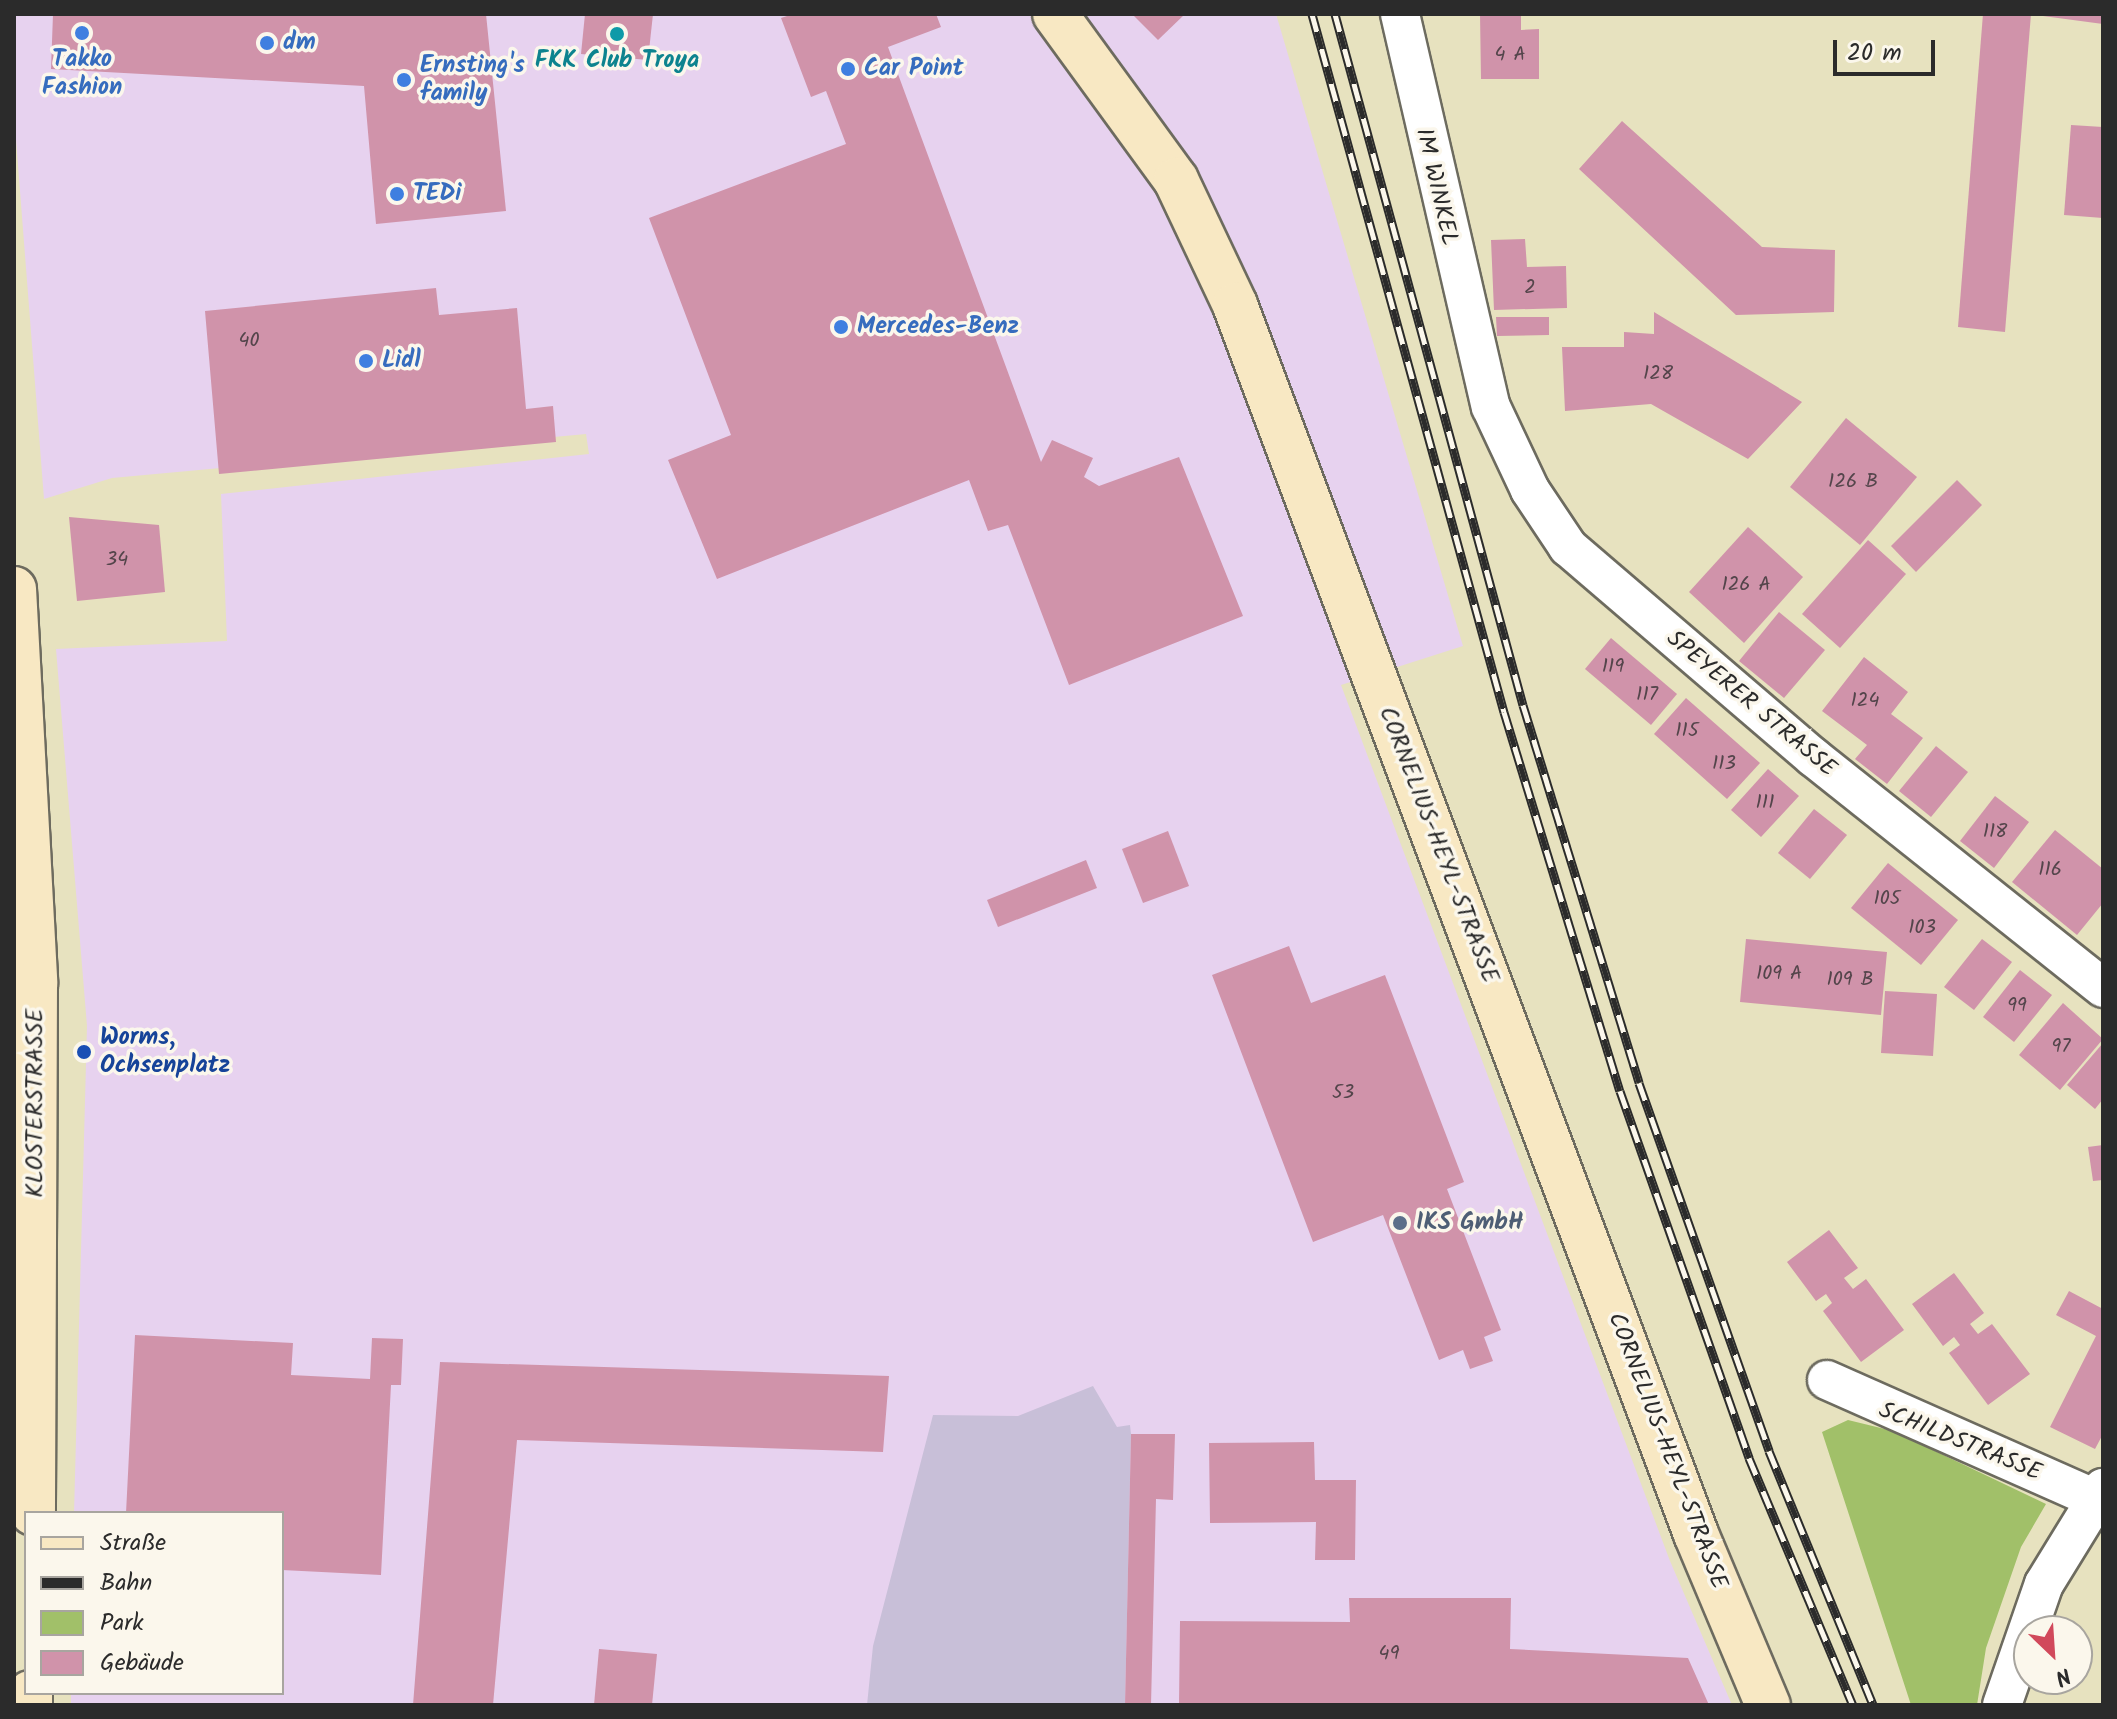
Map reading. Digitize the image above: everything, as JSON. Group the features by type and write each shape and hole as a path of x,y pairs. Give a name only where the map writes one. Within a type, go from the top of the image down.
{"main road":[{"name":"CORNELIUS-HEYL-STRASSE","path":"1055,14 1176,180 1235,305 1696,1534 1768,1705"},
{"name":"KLOSTERSTRASSE","path":"16,616 25,1221 33,1511"}],"street":[{"name":"IM WINKEL","path":"1400,14 1477,359"},
{"name":"SPEYERER STRASSE","path":"1477,359 1510,454 1568,547 1813,757 2103,988"},
{"name":"SCHILDSTRASSE","path":"1827,1380 1886,1413 2099,1493"},
{"path":"2002,1705 2044,1584 2099,1493"}],"shaded area":[{"path":"14,14 1276,14 1463,646 1341,685 1670,1561 1732,1705 71,1705 71,1695 284,1695 284,1511 74,1511 87,1026 56,649 227,641 221,494 589,454 586,434 112,478 44,499 14,114"},
{"path":"1093,1386 1117,1427 1130,1425 1131,1434 1125,1705 867,1705 873,1646 933,1415 1018,1416"}],"green space":[{"path":"1848,1420 1893,1431 2046,1504 2021,1547 1986,1648 1977,1705 1911,1705 1822,1432"}],"building":[{"path":"53,14 486,14 506,211 376,224 364,86 51,69"},
{"name":"FKK Club Troya","path":"585,14 653,14 648,60 581,54"},
{"name":"Mercedes-Benz","path":"793,14 936,14 941,27 888,47 1041,462 1052,440 1093,458 1084,477 1099,486 1179,457 1243,616 1069,685 1008,525 988,531 969,480 717,579 668,460 731,435 649,218 846,144 826,91 811,97 781,18"},
{"path":"1132,14 1185,14 1158,40"},
{"path":"1480,14 1521,14 1521,30 1539,29 1539,79 1481,79"},
{"path":"1983,14 2031,14 2005,332 1958,327"},
{"path":"2103,14 2103,24 2043,16"},
{"path":"1622,121 1762,247 1835,250 1834,312 1736,315 1579,169"},
{"path":"2071,125 2103,127 2103,218 2064,215"},
{"path":"1525,239 1527,267 1566,266 1567,308 1494,310 1491,240"},
{"name":"Lidl","path":"436,288 439,315 517,308 526,409 553,406 556,442 219,474 205,311"},
{"path":"1654,312 1802,402 1748,459 1651,404 1565,411 1562,347 1624,347 1624,332 1654,334"},
{"path":"1496,317 1549,317 1549,335 1497,336"},
{"path":"1846,418 1917,477 1860,545 1790,487"},
{"path":"1957,480 1982,505 1916,572 1891,546"},
{"path":"69,517 159,525 165,592 77,601"},
{"path":"1748,527 1803,577 1744,643 1689,592"},
{"path":"1868,540 1906,574 1840,648 1802,614"},
{"path":"1779,612 1825,650 1784,698 1739,661"},
{"path":"1611,638 1677,694 1651,725 1585,669"},
{"path":"1864,657 1908,692 1891,714 1923,738 1887,784 1855,759 1867,745 1822,711"},
{"path":"1686,698 1760,763 1727,799 1654,734"},
{"path":"1936,746 1968,772 1931,817 1899,791"},
{"path":"1768,769 1799,796 1761,837 1731,810"},
{"path":"1995,796 2029,822 1994,868 1960,841"},
{"path":"1814,809 1847,835 1810,879 1778,853"},
{"path":"2055,830 2103,869 2103,903 2077,935 2012,882"},
{"path":"1168,831 1189,886 1143,903 1122,849"},
{"path":"1086,860 1097,888 998,927 987,900"},
{"path":"1888,863 1958,920 1921,965 1851,908"},
{"path":"1746,939 1887,952 1881,1015 1740,1002"},
{"path":"1982,939 2012,962 1974,1010 1944,987"},
{"path":"1289,946 1311,1003 1385,975 1464,1182 1447,1189 1501,1330 1484,1337 1493,1361 1470,1369 1463,1350 1439,1360 1383,1215 1313,1242 1212,975"},
{"path":"2020,970 2052,995 2014,1042 1983,1017"},
{"path":"1885,991 1937,994 1933,1056 1881,1053"},
{"path":"2063,1003 2103,1039 2060,1090 2019,1055"},
{"path":"2103,1043 2103,1099 2095,1109 2067,1085"},
{"path":"2103,1145 2103,1180 2093,1181 2088,1147"},
{"path":"1829,1230 1858,1268 1844,1278 1853,1289 1866,1279 1904,1330 1861,1362 1823,1311 1832,1303 1826,1294 1816,1301 1787,1262"},
{"path":"1954,1273 1984,1313 1970,1324 1978,1334 1992,1324 2030,1374 1988,1405 1949,1353 1960,1345 1954,1337 1943,1346 1912,1304"},
{"path":"2069,1291 2103,1309 2103,1434 2095,1449 2050,1427 2096,1336 2056,1315"},
{"path":"135,1335 293,1343 291,1375 370,1379 372,1338 403,1339 401,1385 391,1385 381,1575 284,1570 284,1511 126,1511"},
{"path":"440,1362 889,1376 883,1452 517,1440 493,1705 413,1705"},
{"path":"1131,1434 1175,1434 1173,1500 1156,1499 1151,1705 1125,1705"},
{"path":"1314,1442 1315,1480 1356,1480 1355,1560 1315,1560 1316,1522 1210,1523 1209,1443"},
{"path":"1349,1598 1511,1598 1510,1649 1688,1658 1709,1705 1179,1705 1180,1621 1350,1622"},
{"path":"599,1649 657,1654 652,1705 594,1705"}],"railway":[{"path":"1312,14 1504,712 1620,1091 1749,1458 1853,1705"},
{"path":"1335,14 1523,705 1639,1083 1769,1451 1873,1705"}],"place":[{"name":"Takko Fashion","path":"82,33"},
{"name":"FKK Club Troya","path":"617,34"},
{"name":"dm","path":"267,43"},
{"name":"Car Point","path":"848,69"},
{"name":"Ernsting's family","path":"404,80"},
{"name":"TEDi","path":"397,194"},
{"name":"Mercedes-Benz","path":"841,327"},
{"name":"Lidl","path":"366,361"},
{"name":"Worms, Ochsenplatz","path":"84,1052"},
{"name":"IKS GmbH","path":"1400,1223"}]}
